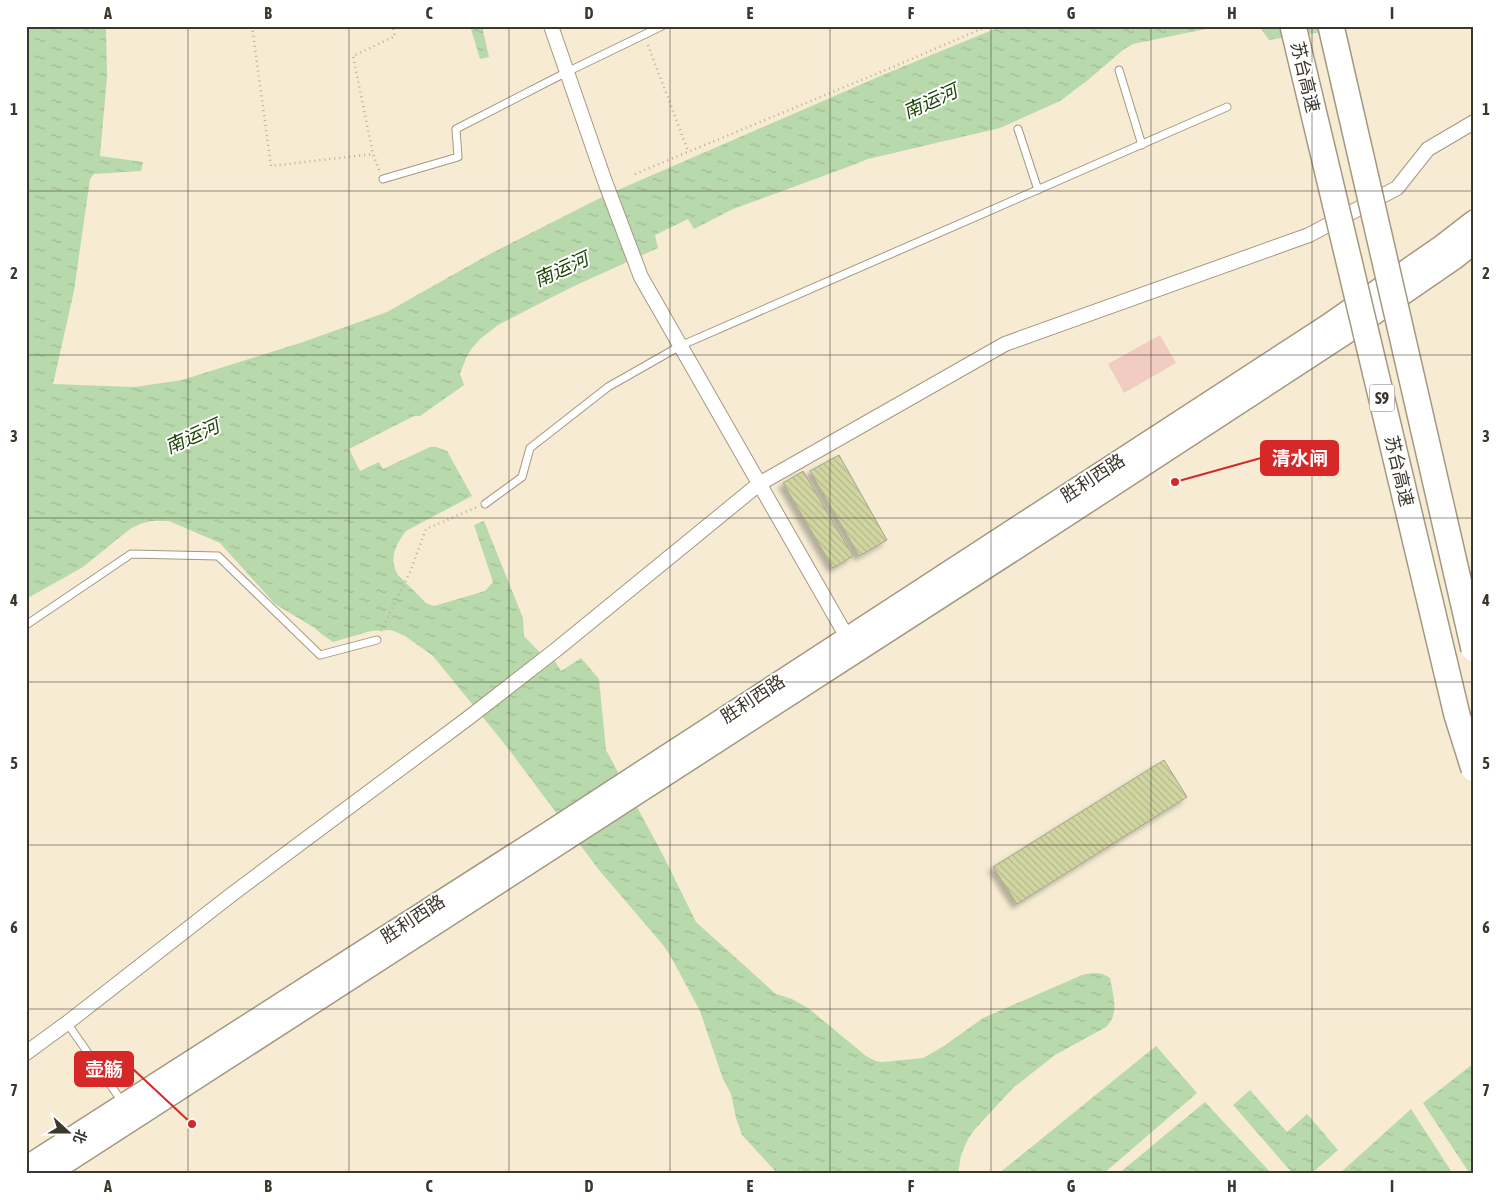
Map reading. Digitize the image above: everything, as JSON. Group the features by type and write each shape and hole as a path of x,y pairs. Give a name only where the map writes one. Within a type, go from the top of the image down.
{"highway":[{"name":"苏台高速","path":"1293,26 1455,705 1474,769"},
{"name":"苏台高速","path":"1331,26 1474,649"}],"main road":[{"name":"胜利西路","path":"852,645 1328,325 1443,245 1474,221"},
{"name":"胜利西路","path":"26,1167 129,1111 852,645 1340,337 1474,243"},
{"name":"胜利西路","path":"48,1174 129,1111"}],"street":[{"path":"551,26 604,179 641,277 852,645"},
{"path":"26,1053 231,895 467,719 557,649 759,484 1004,344 1309,235 1397,188 1428,149 1474,122"}],"lane":[{"path":"383,179 458,156 456,129 662,26"},
{"path":"1119,70 1142,145"},
{"path":"485,504 522,477 530,448 608,387 680,346 1227,107"},
{"path":"1018,129 1038,190"},
{"path":"26,625 131,554 218,556 320,655 377,640"},
{"path":"67,1023 129,1111"}],"path":[{"path":"252,26 271,166 373,154"},
{"path":"383,179 373,154 353,56 395,36 393,26"},
{"path":"634,174 988,26"},
{"path":"644,35 688,151"},
{"path":"377,640 410,572 426,529 485,504"}],"shaded area":[{"path":"1160,335 1176,363 1124,393 1108,364"}],"water":[{"name":"南运河","path":"27,26 106,26 107,77 100,156 143,162 141,171 94,174 90,179 74,291 53,384 135,387 182,380 303,342 387,312 488,255 604,196 885,74 1002,26 1220,26 1133,44 1060,101 1000,128 868,159 733,209 694,229 688,219 655,235 658,248 572,287 498,325 480,339 466,358 460,374 464,385 420,416 414,416 349,449 360,471 379,462 383,469 430,447 447,451 472,496 406,531 394,552 395,569 398,575 426,603 434,606 485,591 493,582 474,525 484,521 523,618 524,636 548,661 553,658 561,671 581,658 599,679 606,750 663,855 696,922 776,994 792,999 808,1008 866,1056 882,1062 923,1058 944,1046 983,1018 1082,975 1097,973 1110,978 1114,1010 1110,1022 1106,1027 1055,1055 1013,1088 968,1139 961,1155 958,1174 778,1174 742,1135 731,1094 723,1079 700,1011 670,955 599,870 507,747 433,656 405,636 389,630 371,631 333,642 313,627 275,604 220,543 169,521 151,521 130,529 83,567 26,599"},
{"path":"470,26 482,26 489,57 480,59"},
{"path":"1259,26 1364,26 1269,40"},
{"path":"1156,1046 1197,1093 1103,1174 998,1174"},
{"path":"1474,1063 1474,1174 1470,1174 1423,1103"},
{"path":"1250,1090 1287,1132 1307,1114 1338,1150 1311,1174 1293,1174 1233,1105"},
{"path":"1205,1102 1272,1174 1118,1174"},
{"path":"1411,1109 1453,1174 1339,1174"}],"building":[{"path":"839,455 887,540 859,556 810,471"},
{"path":"803,471 853,556 833,568 783,483"},
{"path":"1164,760 1187,797 1017,904 993,867"}],"place":[{"name":"清水闸","path":"1175,482"},
{"name":"壶觞","path":"192,1124"}]}
